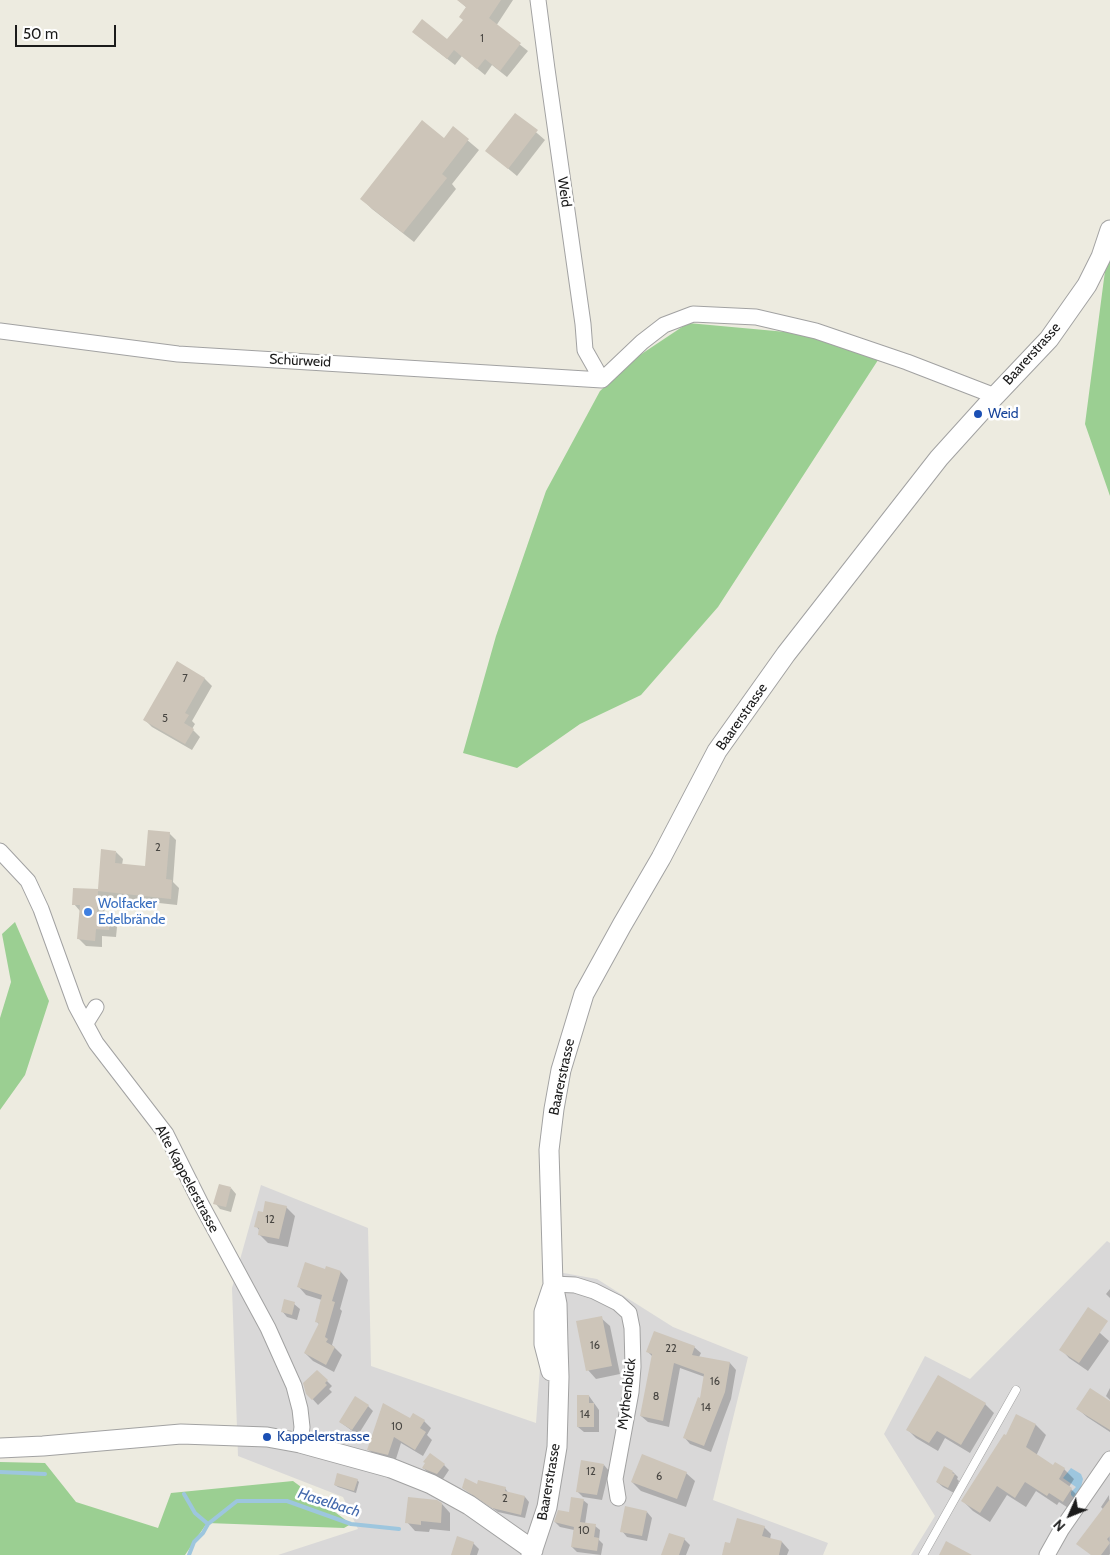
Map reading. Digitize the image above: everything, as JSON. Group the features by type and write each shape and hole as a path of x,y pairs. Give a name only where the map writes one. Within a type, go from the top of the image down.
{"street":[{"name":"Weid","path":"538,0 585,350 602,380"},
{"name":"Baarerstrasse","path":"532,1552 548,1498 557,1447 558,1407 544,1344 544,1312 553,1284 550,1142 561,1070 584,994 722,743 780,662 939,458 1049,339 1088,285 1101,257 1110,230"},
{"path":"602,380 664,324 693,314 756,317 816,331 906,362 995,396"},
{"name":"Schürweid","path":"0,331 178,354 602,380"},
{"name":"Alte Kappelerstrasse","path":"0,851 28,881 76,1006 96,1043 166,1134 200,1204 268,1328 294,1386 302,1426 300,1442"},
{"path":"86,1023 96,1007"},
{"name":"Mythenblick","path":"553,1284 575,1285 594,1291 618,1303 629,1313 632,1328 633,1367 631,1392 616,1479 618,1498"},
{"path":"0,1448 181,1434 267,1437 300,1442 391,1468 431,1484 469,1505 532,1552"},
{"path":"1047,1555 1061,1530 1110,1459"}],"lane":[{"path":"923,1555 1016,1390"}],"shaded area":[{"path":"261,1185 368,1228 371,1366 536,1423 547,1270 597,1279 673,1327 748,1357 713,1500 828,1543 823,1555 278,1555 358,1529 343,1497 238,1456 232,1288"},
{"path":"1107,1241 1110,1243 1110,1555 911,1555 935,1516 884,1434 925,1356 970,1379"}],"green space":[{"path":"1110,255 1110,496 1085,424 1105,271"},
{"path":"688,323 819,335 880,357 718,607 641,695 580,724 517,768 463,753 496,636 546,491 600,391 637,357"},
{"path":"15,922 49,1001 25,1075 0,1110 0,1018 11,982 2,934"},
{"path":"0,1462 45,1463 76,1502 158,1528 171,1493 293,1481 351,1524 344,1528 207,1523 185,1555 0,1555"}],"water":[{"path":"1071,1468 1081,1474 1083,1479 1081,1487 1074,1498 1071,1492 1076,1487 1063,1478"}],"building":[{"path":"457,0 501,0 489,18 521,43 500,71 485,59 477,69 454,50 447,59 412,32 422,19 447,39 463,20 459,17 466,7"},
{"path":"515,113 538,130 508,169 485,151"},
{"path":"422,120 444,138 453,126 469,139 442,174 447,178 403,233 360,199"},
{"path":"177,661 205,678 185,713 189,715 184,723 194,729 185,744 143,720"},
{"path":"148,830 170,832 166,879 172,880 171,899 98,891 97,918 110,919 109,930 96,929 95,941 77,939 80,905 72,905 73,888 98,889 101,849 116,851 115,863 145,866"},
{"path":"219,1184 231,1187 226,1207 213,1204"},
{"path":"265,1201 287,1206 279,1239 258,1235 259,1228 254,1227 258,1211 263,1212"},
{"path":"305,1262 325,1269 326,1266 341,1271 332,1301 335,1302 325,1337 328,1339 326,1342 335,1347 326,1365 304,1353 319,1323 315,1322 322,1295 297,1287"},
{"path":"284,1299 295,1302 292,1315 281,1312"},
{"path":"1088,1307 1108,1321 1079,1363 1059,1350"},
{"path":"602,1316 612,1366 586,1371 576,1321"},
{"path":"654,1331 695,1346 692,1355 730,1362 725,1392 704,1446 683,1438 698,1397 700,1398 704,1374 674,1363 663,1421 640,1416 652,1354 646,1352"},
{"path":"317,1370 328,1380 325,1383 327,1385 312,1400 306,1394 303,1383"},
{"path":"938,1375 986,1403 961,1445 937,1431 929,1443 906,1430"},
{"path":"1090,1388 1110,1401 1110,1430 1076,1409"},
{"path":"577,1395 589,1395 589,1403 594,1403 594,1427 577,1427"},
{"path":"355,1396 369,1405 352,1430 339,1422"},
{"path":"383,1403 410,1418 413,1413 425,1420 420,1428 426,1432 415,1450 394,1437 388,1455 367,1450"},
{"path":"1016,1414 1036,1424 1026,1447 1053,1465 1055,1462 1065,1468 1059,1479 1072,1488 1063,1502 1049,1493 1047,1496 1025,1482 1015,1498 997,1486 980,1513 961,1501 1004,1434 1006,1435"},
{"path":"430,1453 445,1464 437,1474 422,1468 425,1463 423,1462"},
{"path":"642,1454 687,1472 677,1499 631,1482"},
{"path":"581,1460 604,1464 597,1495 576,1492"},
{"path":"944,1466 955,1474 948,1488 936,1482"},
{"path":"337,1473 358,1479 354,1491 334,1485"},
{"path":"465,1478 477,1484 478,1480 506,1487 505,1491 525,1496 521,1515 492,1508 462,1488"},
{"path":"408,1497 437,1500 442,1503 441,1523 421,1521 421,1525 405,1523"},
{"path":"571,1497 584,1499 580,1522 596,1524 594,1537 599,1538 597,1551 571,1547 574,1527 554,1522 558,1510 569,1512"},
{"path":"1110,1499 1110,1536 1107,1539 1110,1543 1101,1555 1091,1555 1076,1544"},
{"path":"625,1506 647,1511 642,1536 620,1532"},
{"path":"737,1518 765,1526 762,1536 782,1541 779,1555 722,1555 725,1542 730,1543"},
{"path":"669,1533 685,1538 679,1555 661,1555"},
{"path":"457,1536 474,1542 470,1555 451,1555"},
{"path":"946,1541 972,1555 939,1555"}],"waterway":[{"name":"Haselbach","path":"0,1472 45,1474"},
{"path":"184,1494 195,1513 208,1524"},
{"name":"Haselbach","path":"189,1555 194,1542 203,1533 208,1524 237,1501 287,1501 351,1524 399,1529"}],"place":[{"name":"Weid","path":"978,414"},
{"name":"Wolfacker Edelbrände","path":"88,912"},
{"name":"Kappelerstrasse","path":"267,1437"}]}
